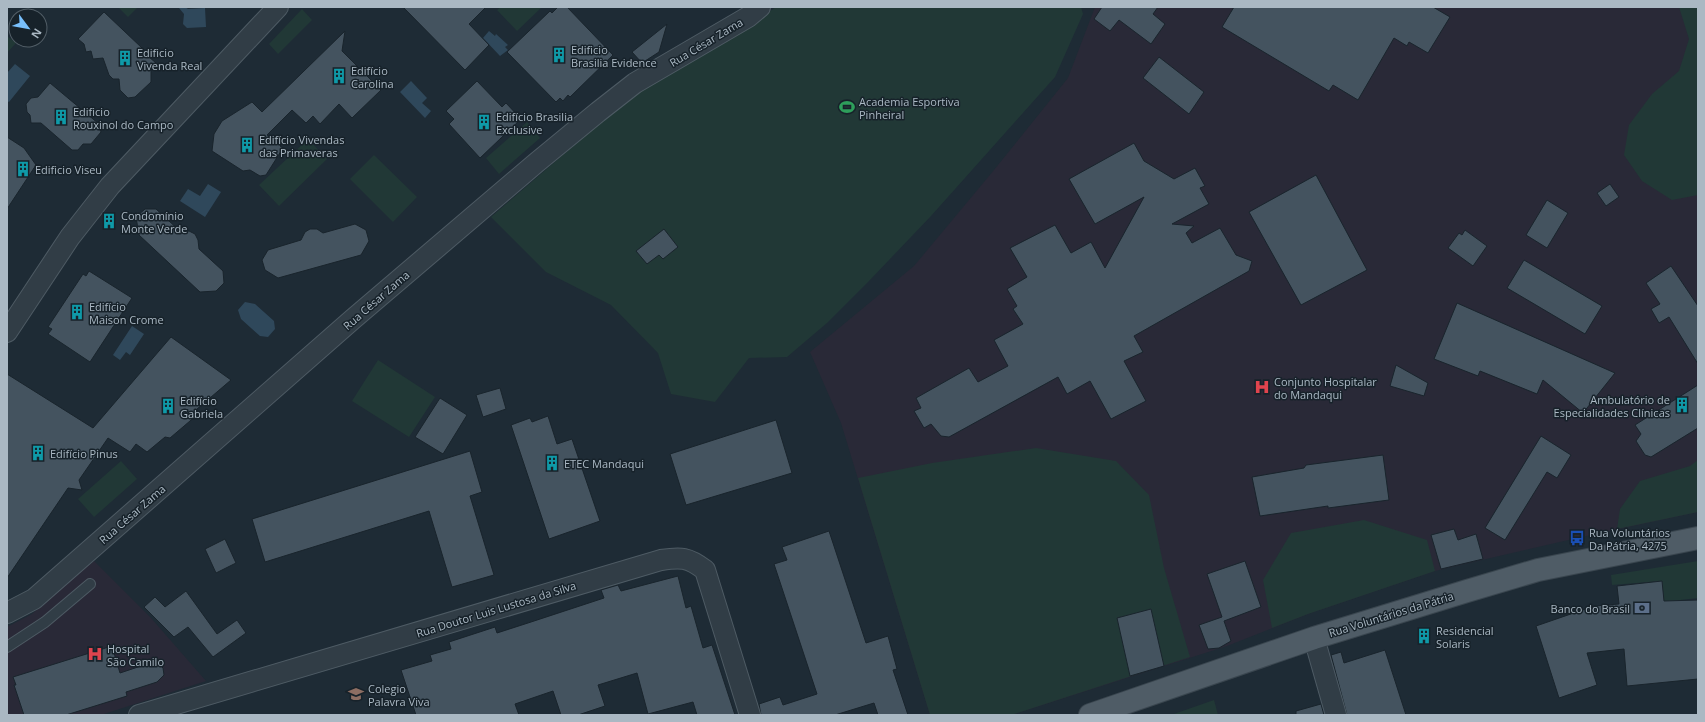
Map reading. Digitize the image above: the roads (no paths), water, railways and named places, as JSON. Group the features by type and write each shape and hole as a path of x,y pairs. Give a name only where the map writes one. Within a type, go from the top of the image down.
{"main road":[{"name":"Rua Voluntários da Pátria","path":"1090,715 1314,638 1538,570 1698,538"}],"street":[{"path":"7,332 70,237 110,186 278,7"},
{"name":"Rua César Zama","path":"7,613 34,599 359,314 598,112 635,83 748,17 760,7"},
{"name":"Rua Doutor Luis Lustosa da Silva","path":"140,715 661,560 681,558 693,560 705,570 750,715"},
{"path":"1314,638 1336,715"}],"lane":[{"path":"7,647 44,622 90,584"}],"place":[{"name":"Edificio Brasilia Evidence","path":"559,55"},
{"name":"Edificio Vivenda Real","path":"125,58"},
{"name":"Edifício Carolina","path":"339,76"},
{"name":"Academia Esportiva Pinheiral","path":"847,107"},
{"name":"Edificio Rouxinol do Campo","path":"61,117"},
{"name":"Edifício Brasilia Exclusive","path":"484,122"},
{"name":"Edifício Vivendas das Primaveras","path":"247,145"},
{"name":"Edificio Viseu","path":"23,169"},
{"name":"Condomínio Monte Verde","path":"109,221"},
{"name":"Edifício Maison Crome","path":"77,312"},
{"name":"Conjunto Hospitalar do Mandaqui","path":"1262,387"},
{"name":"Ambulatório de Especialidades Clínicas","path":"1682,405"},
{"name":"Edifício Gabriela","path":"168,406"},
{"name":"Edifício Pinus","path":"38,453"},
{"name":"ETEC Mandaqui","path":"552,463"},
{"name":"Rua Voluntários Da Pátria, 4275","path":"1577,538"},
{"name":"Banco do Brasil","path":"1642,608"},
{"name":"Residencial Solaris","path":"1424,636"},
{"name":"Hospital São Camilo","path":"95,654"},
{"name":"Colegio Palavra Viva","path":"356,694"}]}
